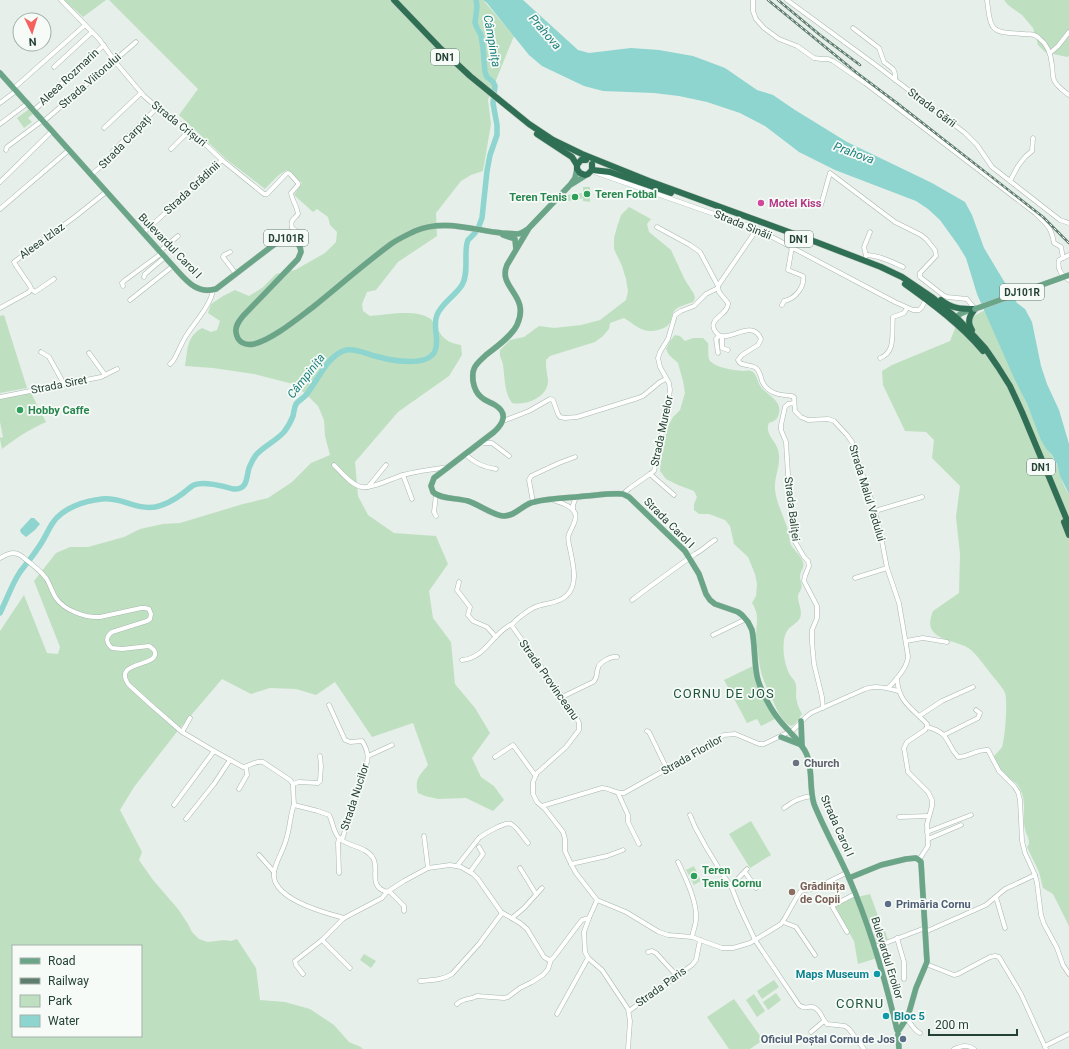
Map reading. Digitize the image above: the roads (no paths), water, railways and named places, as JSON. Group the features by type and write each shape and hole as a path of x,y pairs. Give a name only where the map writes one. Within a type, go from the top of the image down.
{"highway":[{"name":"DN1","path":"390,0 439,51 479,86 534,132 572,157 580,174 583,175 591,170 606,167 649,181"},
{"name":"DN1","path":"394,0 479,86"},
{"name":"DN1","path":"502,105 536,129 561,144 582,154 649,181 816,242 865,258 891,271 933,298 982,350 1005,387 1024,425 1069,535"},
{"name":"DN1","path":"536,129 548,139 588,160 591,170"},
{"path":"577,167 581,160 586,160"},
{"name":"DN1","path":"591,170 610,172 834,252 879,270 895,277 955,320 980,342 998,367 1016,398 1069,525"},
{"path":"908,281 925,289 949,306 961,309 975,309"},
{"path":"975,309 970,314 969,324 971,330 980,342"}],"main road":[{"name":"Bulevardul Carol I","path":"0,73 186,280 194,287 203,290 212,290"},
{"path":"577,167 575,178 570,185 519,238 516,250 505,271 507,283 520,303 520,314 517,324 507,337 478,362 473,373 473,381 476,391 481,397 499,408 503,414 503,421 499,427 437,476 432,482 432,489 436,495 475,503 498,515 504,516 513,514 533,502 553,499 623,494"},
{"path":"570,185 591,170"},
{"name":"DJ101R","path":"212,290 219,287 280,240 287,238 296,240 300,246 301,254 298,259 236,326 237,337 241,342 255,344 285,328 392,244 408,234 434,226 446,225 519,238"},
{"name":"DJ101R","path":"955,320 962,312 975,309 1069,275"},
{"name":"Strada Carol I","path":"623,494 629,497 680,546 690,558 699,574 706,594 710,600 715,604 738,612 751,626 758,682 775,714 802,746 806,754 810,764 814,804 848,875"},
{"path":"781,737 802,746 801,721"},
{"path":"848,875 913,858 920,860 922,865 927,956 926,964 916,988 909,1013 898,1031 900,1049"},
{"name":"Bulevardul Eroilor","path":"848,875 875,946 898,1031"}],"street":[{"name":"Strada Crișuri","path":"61,0 104,45 114,60 157,108 190,130 222,160 265,194 267,194 286,174 289,173 298,183 291,193 298,210 298,214 292,221 291,225 292,228 302,236 303,239 300,246"},
{"path":"753,0 753,11 756,19 764,28 779,39 796,46 814,58 833,61 865,83 1035,213 1048,226 1054,243 1062,249 1063,258"},
{"name":"Strada Gării","path":"786,0 965,133 977,145 992,167 1060,220 1069,223"},
{"path":"987,0 990,21 995,29 1001,32 1032,34 1041,40 1050,53 1054,80 1057,85 1069,95"},
{"path":"0,103 85,25"},
{"path":"853,28 879,48 884,62 893,69 895,80"},
{"path":"54,67 92,32"},
{"path":"1050,53 1058,46 1069,32"},
{"name":"Strada Viitorului","path":"6,150 6,147 43,121 136,42"},
{"name":"Aleea Rozmarin","path":"34,110 104,45"},
{"path":"104,128 142,93"},
{"path":"0,124 28,103"},
{"name":"Strada Carpați","path":"91,176 108,160 113,151 157,108"},
{"path":"0,182 52,130"},
{"path":"171,149 190,130"},
{"path":"1010,181 1018,166 1032,151 1033,138"},
{"path":"0,209 69,150"},
{"name":"Strada Grădinii","path":"143,233 222,160"},
{"name":"Strada Sinăii","path":"591,170 757,229 907,308"},
{"path":"821,205 830,173 894,222 926,239 934,250 936,256 920,273 920,277 947,297 967,299 975,309"},
{"name":"Aleea Izlaz","path":"31,289 14,262 106,192"},
{"path":"657,226 700,252 718,287 718,292 726,301 728,306 714,323 714,329 721,336 722,348 728,350"},
{"path":"718,287 757,229"},
{"path":"870,232 864,247 865,258 870,255 903,267"},
{"path":"144,277 162,253 178,236"},
{"path":"782,305 784,301 790,300 797,294 804,279 803,276 788,270 792,247"},
{"path":"230,252 224,254 223,257 236,274"},
{"path":"123,286 122,283 124,281 162,253"},
{"path":"1069,255 1059,260 1058,263 1059,270 1065,278 1069,280"},
{"path":"130,300 173,266"},
{"path":"0,308 29,292 31,289 35,292 54,278"},
{"name":"Strada Murelor","path":"623,494 654,471 668,404 670,386 660,367 658,358 668,339 675,315 681,310 694,306 706,294 718,287"},
{"path":"170,364 187,334 200,317 208,303 212,290"},
{"path":"880,358 888,353 892,347 894,317 904,313 907,308 919,310 926,299"},
{"name":"Strada Malul Vadului","path":"721,336 749,330 758,334 760,343 740,356 739,361 741,364 756,368 768,390 776,394 792,396 795,398 795,411 801,417 808,420 831,419 836,422 852,442 880,531 887,568 899,603 906,641 908,656 906,666 888,688"},
{"path":"718,353 716,339 721,336"},
{"path":"40,352 50,356 64,384"},
{"path":"89,352 105,376"},
{"name":"Strada Siret","path":"0,397 105,376 117,369"},
{"path":"503,421 528,412 550,399 553,400 560,417 577,417 643,396 666,379"},
{"name":"Strada Baliței","path":"794,403 788,404 786,407 781,430 786,442 790,507 794,524 794,540 809,563 804,581 817,606 817,618 812,630 812,642 814,664 822,697 823,708"},
{"path":"482,441 484,443 492,443 510,456"},
{"path":"465,454 478,464 496,469"},
{"path":"533,502 529,480 531,476 575,457"},
{"path":"334,465 356,485 368,488 403,475 422,470 449,466"},
{"path":"368,488 386,465"},
{"path":"650,474 674,495"},
{"path":"403,475 412,499"},
{"path":"436,495 434,512 436,516"},
{"path":"572,509 576,497"},
{"path":"874,511 922,497"},
{"path":"462,660 470,659 477,655 505,629 533,608 560,600 570,592 573,585 574,575 568,537 576,516 572,509 553,499"},
{"path":"632,600 701,550 708,543 716,540"},
{"path":"0,558 8,554 15,553 24,558 46,578 59,602 83,616 93,618 144,608 149,609 151,614 148,621 112,632 108,636 108,644 112,648 116,649 149,646 154,649 156,654 154,658 150,661 128,669 126,679 133,688 182,732 241,767 258,761 263,762 290,780 293,784 294,804 288,835 274,872 275,882 287,896 311,908 344,918"},
{"path":"856,578 887,568"},
{"path":"459,582 457,590 470,607 468,615 473,621 487,627 496,637"},
{"path":"714,635 746,619"},
{"name":"Strada Provinceanu","path":"512,624 577,719 579,726 579,730 566,747 535,775"},
{"path":"906,641 923,638 947,642"},
{"path":"562,698 596,680 599,665 614,656 617,657"},
{"path":"897,678 898,691 906,704 927,724 927,727"},
{"path":"790,732 811,713 865,689 874,687 888,688 898,691"},
{"path":"919,716 942,701 972,687"},
{"name":"Strada Nucilor","path":"329,705 345,740 350,742 362,741 368,756 340,839"},
{"path":"944,734 978,718 980,713 976,710"},
{"path":"182,732 190,718"},
{"path":"927,727 938,730 944,734 958,756 964,756 980,750 988,750 999,771 1016,789 1020,800 1022,841 1025,853 1035,875 1041,915 1044,924 1057,948 1063,966 1069,974"},
{"path":"920,860 927,848 927,824 932,806 931,796 908,772 904,751 907,742 927,727"},
{"path":"646,731 649,732 667,769"},
{"name":"Strada Florilor","path":"618,793 628,792 694,755 724,735 735,734 762,744 790,732"},
{"path":"368,756 392,745"},
{"path":"495,757 513,745 535,775 533,782 533,794 563,832 565,839 565,851 570,864 597,900 626,912 656,931 692,937 722,948 745,946 783,922 800,892 816,888 848,875"},
{"path":"174,805 214,751"},
{"path":"293,784 299,782 318,783 320,781 320,756"},
{"path":"186,820 214,784 230,760"},
{"path":"239,789 247,775 246,766"},
{"path":"542,806 602,788 608,788 618,793 628,815 628,822 639,844"},
{"path":"784,808 796,800 812,796"},
{"path":"294,804 296,806 329,815 336,834 340,839 372,856 376,883 378,887 384,891 388,891 404,906 404,911"},
{"path":"690,815 695,827 723,875 732,886 755,940 799,1005 805,1008 812,1006 814,1007 827,1024 845,1026 864,1049"},
{"path":"927,832 971,815"},
{"path":"899,817 929,816"},
{"path":"457,866 479,838 507,823 514,826 528,843"},
{"path":"928,839 961,825"},
{"path":"424,836 428,868"},
{"path":"339,873 338,843 340,839"},
{"path":"470,872 483,854 479,847"},
{"path":"570,864 607,856 622,850"},
{"path":"259,855 274,872"},
{"path":"678,862 696,910 692,937"},
{"path":"303,974 295,962 322,940 344,918 382,898 388,891 428,868 443,866 457,866 470,872 478,879 502,913 520,923 527,929 544,957 551,960"},
{"path":"520,868 536,894"},
{"path":"732,886 746,871 756,888"},
{"path":"875,946 925,930 986,905 1005,889 1035,875"},
{"path":"512,918 524,908 542,888"},
{"path":"847,932 832,906 855,894"},
{"path":"996,897 1005,928"},
{"path":"597,900 584,930 585,952 588,958 602,970 629,1011 630,1020 628,1049"},
{"path":"420,981 446,978 452,974 479,944 502,913"},
{"path":"457,1004 463,1000 478,996 508,998 520,988 543,975 548,969 551,960 582,920 589,918"},
{"path":"783,922 796,927 815,955"},
{"path":"897,938 904,962 904,979"},
{"path":"322,940 350,968"},
{"name":"Strada Paris","path":"629,1011 692,965 696,960 700,940"},
{"path":"648,952 652,950 656,953 677,976"},
{"path":"926,964 954,975 995,956 999,958 1021,994 1046,1047 1069,1034"},
{"path":"557,1014 588,958"},
{"path":"906,1019 911,1023 915,1031 920,1032"},
{"path":"812,1032 824,1021"},
{"path":"954,1049 967,1045 974,1049"}],"water":[{"name":"Prahova","path":"483,0 523,0 578,50 589,53 631,48 659,50 693,56 725,68 757,90 773,95 847,142 932,183 965,202 972,215 984,248 1017,303 1025,309 1032,322 1041,366 1047,384 1059,410 1069,444 1069,494 1060,476 1057,464 1041,440 1027,404 977,294 966,258 940,220 928,209 916,201 835,170 799,152 765,126 740,113 707,102 679,96 654,93 603,91 584,86 542,66 529,55"},
{"path":"31,518 34,518 40,524 26,537 20,530"}],"waterway":[{"name":"Câmpinița","path":"0,613 20,572 32,557 56,518 67,510 74,506 102,499 116,500 141,507 155,507 173,500 192,486 198,484 214,484 233,489 241,488 246,483 249,468 256,455 284,432 293,416 296,404 307,394 333,357 343,351 354,350 385,359 410,362 425,359 431,356 435,351 437,342 435,324 437,315 442,307 462,285 466,270 467,243 475,233 482,218 487,171 490,155 497,135 497,125 493,103 495,86 487,77 485,72 481,35 475,23 477,6 476,0"}],"railway":[{"path":"768,0 857,73 1043,217 1069,243"},
{"path":"778,0 820,35 860,65"}],"place":[{"name":"Teren Fotbal","path":"587,194"},
{"name":"Teren Tenis","path":"575,197"},
{"name":"Motel Kiss","path":"761,203"},
{"name":"Hobby Caffe","path":"20,410"},
{"name":"Church","path":"796,763"},
{"name":"Teren Tenis Cornu","path":"694,876"},
{"name":"Grădinița de Copii","path":"792,892"},
{"name":"Primăria Cornu","path":"888,904"},
{"name":"Maps Museum","path":"877,974"},
{"name":"Bloc 5","path":"886,1016"},
{"name":"Oficiul Poștal Cornu de Jos","path":"903,1039"}],"district":[{"name":"CORNU DE JOS","path":"724,693"},
{"name":"CORNU","path":"860,1003"}]}
